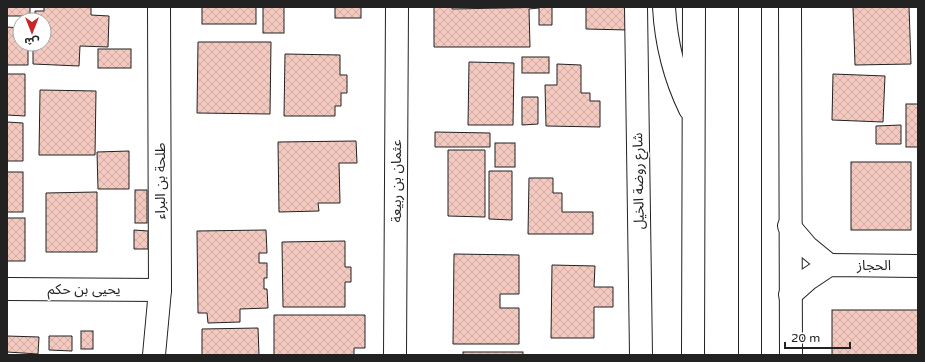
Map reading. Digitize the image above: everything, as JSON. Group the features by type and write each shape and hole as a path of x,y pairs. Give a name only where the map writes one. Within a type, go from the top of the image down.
{"street":[{"name":"طلحة بن البراء","path":"154,355 160,290 159,7"},
{"name":"عثمان بن ربيعة","path":"395,355 397,7"},
{"name":"شارع روضة الخيل","path":"636,7 642,355"},
{"path":"664,7 668,51 675,74 694,116"},
{"path":"693,355 694,7"},
{"path":"750,7 750,355"},
{"path":"790,7 790,355"},
{"path":"789,226 807,247 829,265 808,279 790,295"},
{"name":"الحجاز","path":"829,265 918,266"},
{"name":"يحيى بن حكم","path":"7,289 160,290"}],"building":[{"path":"7,7 30,7 30,12 12,12 12,16 7,16"},
{"path":"44,7 91,7 91,15 109,16 108,47 80,46 79,66 33,64 33,52 52,52 52,12 35,12 44,11"},
{"path":"202,7 256,7 256,24 202,24"},
{"path":"263,7 284,7 284,33 263,33"},
{"path":"335,7 361,7 361,18 335,18"},
{"path":"434,7 452,7 452,9 552,7 552,25 539,25 539,8 529,9 530,47 434,47"},
{"path":"586,7 628,7 628,30 586,29"},
{"path":"853,7 909,7 911,64 855,65"},
{"path":"7,27 12,27 12,52 28,52 28,65 7,65"},
{"path":"198,42 271,42 270,114 197,113"},
{"path":"98,49 131,49 131,68 98,68"},
{"path":"285,54 340,55 340,75 347,75 347,93 341,93 341,106 335,106 335,116 284,116"},
{"path":"522,57 549,57 549,73 522,73"},
{"path":"469,62 514,63 513,125 468,125"},
{"path":"557,64 581,65 581,93 590,93 590,101 600,101 600,127 546,126 545,85 557,85"},
{"path":"7,74 25,74 25,116 7,115"},
{"path":"833,74 885,76 883,122 832,120"},
{"path":"40,90 96,91 95,155 39,155"},
{"path":"522,97 538,97 538,124 522,125"},
{"path":"906,104 918,104 918,147 906,147"},
{"path":"7,122 23,123 23,161 7,161"},
{"path":"901,125 901,144 876,144 876,126"},
{"path":"435,132 490,133 490,147 435,147"},
{"path":"356,141 357,163 339,163 340,203 318,203 319,211 279,212 278,142"},
{"path":"495,143 515,143 515,167 495,167"},
{"path":"448,150 485,150 485,217 448,216"},
{"path":"129,151 129,189 98,189 97,152"},
{"path":"851,162 911,162 911,230 851,230"},
{"path":"489,171 512,171 512,220 489,219"},
{"path":"7,172 23,172 23,212 7,212"},
{"path":"529,178 553,178 553,193 562,193 562,212 593,212 593,234 528,234"},
{"path":"135,190 147,190 147,223 135,223"},
{"path":"97,192 97,252 46,252 46,193"},
{"path":"7,218 25,218 25,261 7,261"},
{"path":"134,230 148,231 148,249 134,249"},
{"path":"266,230 267,253 259,253 259,263 267,263 267,278 264,278 264,289 267,289 268,308 240,309 240,322 208,323 207,313 198,313 197,231"},
{"path":"345,241 345,267 351,267 351,282 345,282 345,307 283,307 282,242"},
{"path":"454,254 519,255 519,294 500,294 500,308 519,308 519,344 453,344"},
{"path":"552,265 595,266 594,287 613,287 613,307 594,307 594,338 551,338"},
{"path":"832,310 918,310 918,355 832,355"},
{"path":"274,315 365,315 365,348 354,348 354,355 274,355"},
{"path":"258,328 259,355 202,355 202,329"},
{"path":"81,331 93,331 93,349 81,349"},
{"path":"7,336 39,337 38,354 7,352"},
{"path":"49,336 72,336 72,351 49,350"},
{"path":"463,352 523,352 523,355 463,355"}]}
